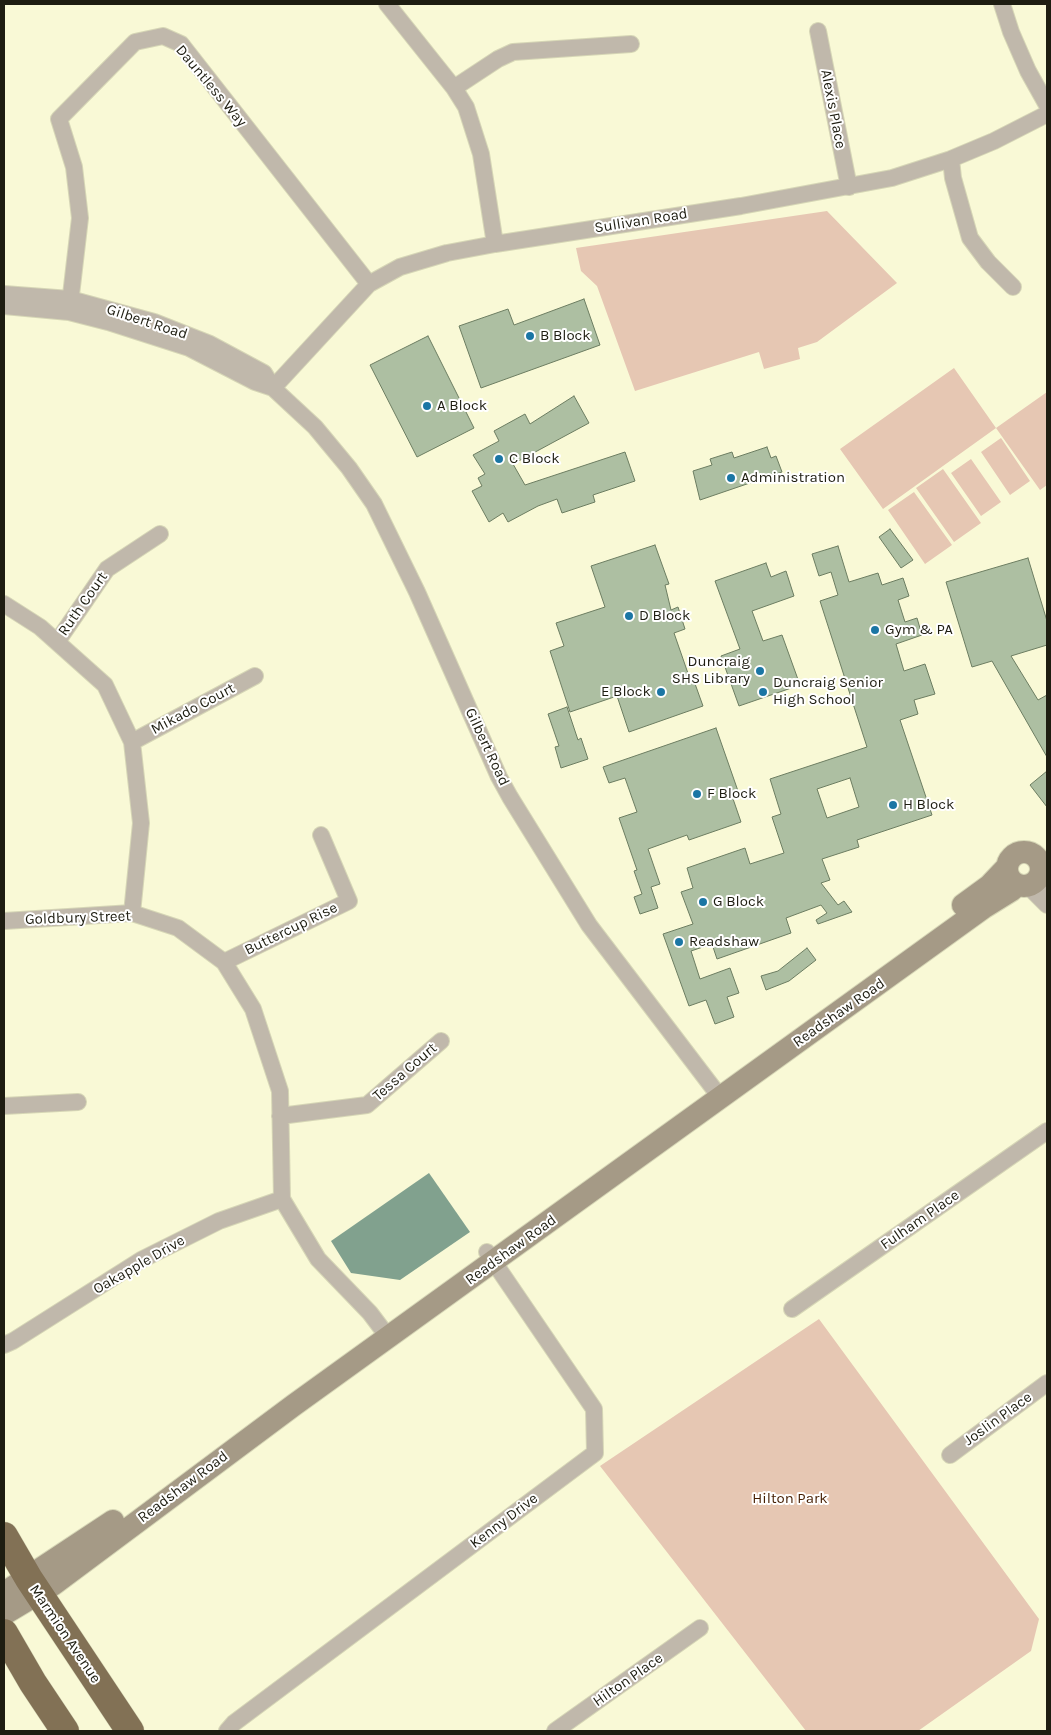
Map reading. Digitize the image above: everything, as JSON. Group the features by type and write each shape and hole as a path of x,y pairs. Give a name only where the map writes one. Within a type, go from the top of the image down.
{"highway":[{"name":"Marmion Avenue","path":"4,1536 34,1586 130,1731"},
{"path":"4,1634 33,1683 65,1731"}],"street":[{"path":"387,4 454,88 466,107 481,154 494,244"},
{"path":"1002,4 1011,32 1028,71 1047,105"},
{"name":"Alexis Place","path":"818,31 849,187"},
{"name":"Dauntless Way","path":"69,305 80,218 74,167 59,119 135,42 163,36 180,44 369,284"},
{"path":"454,88 498,59 513,52 631,44"},
{"name":"Sullivan Road","path":"274,388 369,284 400,267 447,253 494,244 849,187 892,178 951,159 994,142 1047,114"},
{"path":"951,159 953,178 970,238 988,262 1013,287"},
{"name":"Gilbert Road","path":"4,294 154,322 210,344 264,373 274,388 315,427 349,468 374,504 417,592 499,778 588,925 716,1091"},
{"name":"Gilbert Road","path":"4,306 69,305"},
{"name":"Ruth Court","path":"57,642 107,569 160,534"},
{"path":"4,604 40,627 105,685 132,742 141,823 132,913"},
{"name":"Mikado Court","path":"132,742 255,676"},
{"name":"Buttercup Rise","path":"224,962 349,901 320,835"},
{"path":"1034,870 1047,905"},
{"name":"Readshaw Road","path":"4,1614 34,1586 119,1518 491,1257 716,1091 1012,890 1034,870"},
{"name":"Goldbury Street","path":"4,921 132,913 178,928 224,962 253,1009 280,1091 282,1199 318,1259 370,1313 384,1332"},
{"name":"Tessa Court","path":"280,1116 367,1105 441,1041"},
{"path":"4,1106 78,1102"},
{"name":"Fulham Place","path":"792,1309 1047,1131"},
{"name":"Oakapple Drive","path":"4,1345 141,1260 219,1221 282,1199"},
{"name":"Kenny Drive","path":"227,1731 234,1723 595,1453 594,1409 491,1257"},
{"name":"Joslin Place","path":"950,1454 1047,1383"},
{"name":"Readshaw Road","path":"4,1593 34,1586"},
{"name":"Hilton Place","path":"555,1731 700,1628"}],"green space":[{"path":"827,211 897,283 817,342 798,348 800,359 764,369 759,352 635,391 597,286 581,271 576,248"},
{"path":"954,368 996,428 883,509 840,449"},
{"path":"1047,392 1047,485 1040,490 996,428"},
{"path":"1001,438 1030,481 1010,495 981,452"},
{"path":"971,459 1001,502 981,516 951,473"},
{"path":"943,469 981,523 954,542 916,488"},
{"path":"914,492 952,545 925,564 888,510"},
{"name":"Hilton Park","path":"819,1319 1039,1619 1031,1651 918,1731 806,1731 600,1466"}],"shaded area":[{"path":"429,1173 470,1232 400,1280 351,1273 331,1241"}],"building":[{"name":"B Block","path":"584,299 600,345 481,388 459,326 508,309 514,325"},
{"name":"A Block","path":"428,336 474,428 417,457 370,365"},
{"name":"C Block","path":"574,396 589,423 513,464 525,485 625,452 635,481 593,495 595,502 562,513 557,499 538,506 508,522 503,513 489,522 472,491 482,486 478,478 485,474 473,455 499,441 494,431 525,414 530,424"},
{"name":"Administration","path":"767,447 771,458 776,456 782,472 700,500 693,471 712,465 710,459 732,452 734,458"},
{"path":"890,529 913,560 901,568 879,537"},
{"path":"655,545 669,584 665,585 671,610 678,607 685,629 674,633 691,682 694,681 703,706 629,732 617,696 570,712 550,651 564,646 556,623 605,607 591,566"},
{"path":"838,546 849,582 878,573 882,585 903,578 909,596 898,600 905,622 917,618 922,635 896,644 904,671 925,664 935,694 914,700 918,714 900,720 932,815 857,840 859,847 822,859 830,880 821,883 838,905 844,901 852,912 818,924 816,920 827,913 821,905 786,918 791,933 717,959 712,944 691,951 700,979 730,968 739,993 727,997 734,1017 715,1024 706,1000 689,1006 663,934 693,924 681,892 693,888 687,868 745,848 750,864 784,853 772,817 781,814 770,779 867,747 820,601 838,595 831,572 819,576 812,554","holes":["850,778 859,807 827,818 817,789"]},
{"path":"1028,558 1047,621 1047,645 1011,656 1038,700 1047,695 1047,757 992,661 972,667 946,582"},
{"path":"766,563 771,577 786,571 794,596 752,611 763,641 782,635 800,685 739,706 721,656 740,649 715,581"},
{"path":"567,707 578,740 581,738 588,759 561,768 555,747 559,746 548,714"},
{"name":"F Block","path":"716,728 738,791 731,793 741,822 689,840 687,835 648,849 660,884 651,887 658,908 640,914 634,897 642,894 634,871 637,870 619,818 637,812 625,778 609,783 603,767"},
{"path":"1047,771 1047,807 1030,785"},
{"path":"807,948 816,960 789,981 766,990 761,976 778,971"}],"place":[{"name":"B Block","path":"530,336"},
{"name":"A Block","path":"427,406"},
{"name":"C Block","path":"499,459"},
{"name":"Administration","path":"731,478"},
{"name":"D Block","path":"629,616"},
{"name":"Gym & PA","path":"875,630"},
{"name":"Duncraig SHS Library","path":"760,671"},
{"name":"E Block","path":"661,692"},
{"name":"Duncraig Senior High School","path":"763,692"},
{"name":"F Block","path":"697,794"},
{"name":"H Block","path":"893,805"},
{"name":"G Block","path":"703,902"},
{"name":"Readshaw","path":"679,942"}]}
